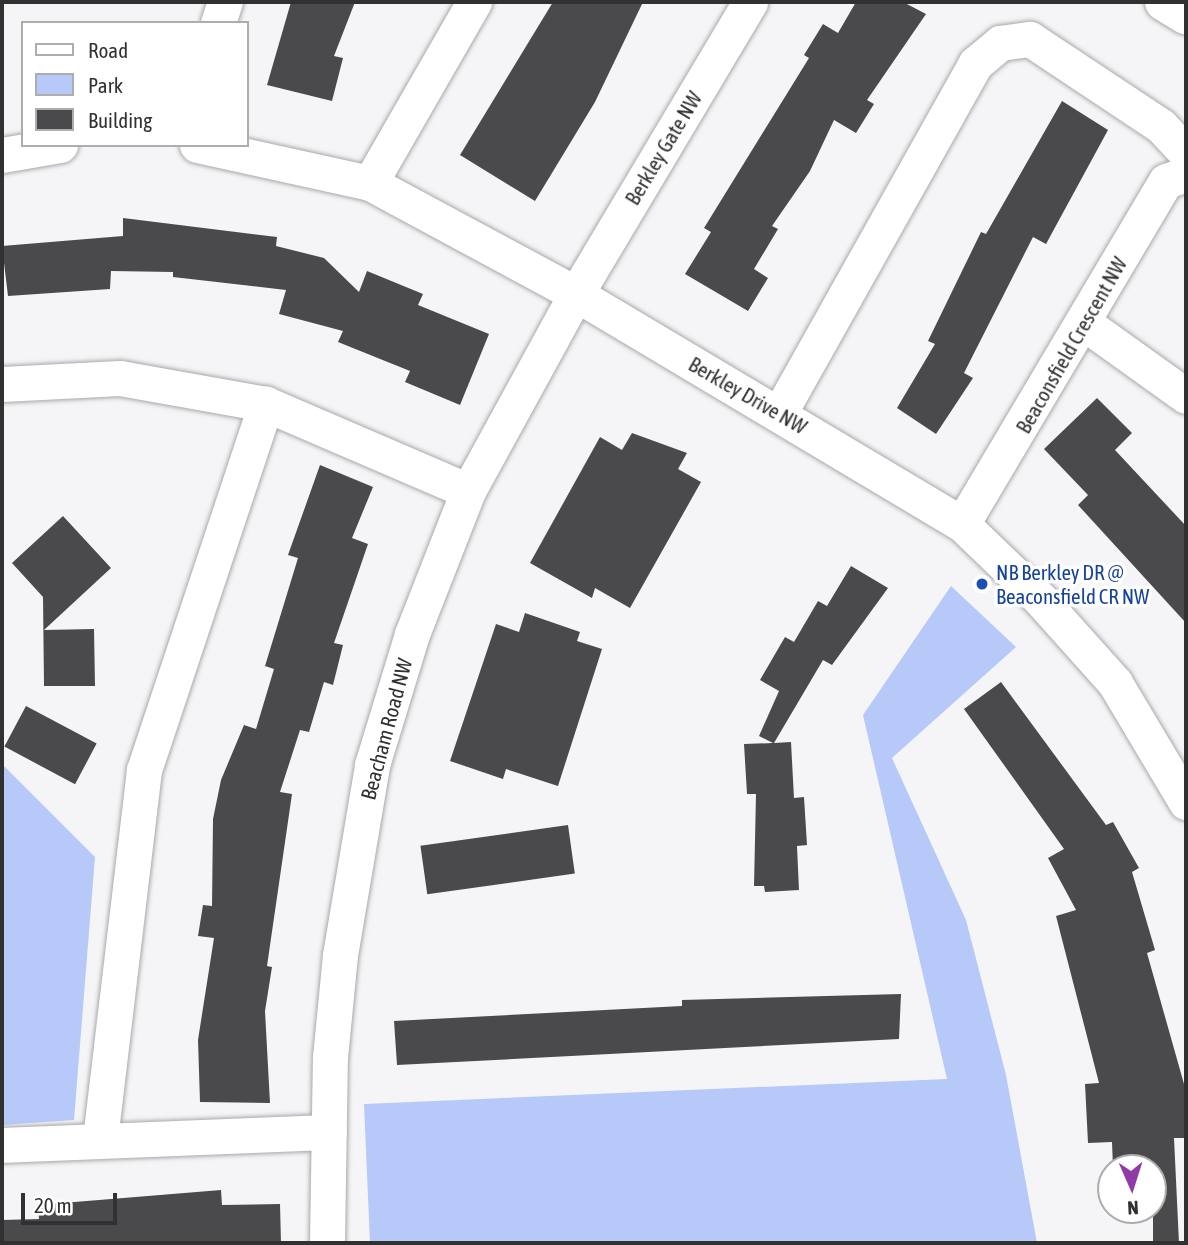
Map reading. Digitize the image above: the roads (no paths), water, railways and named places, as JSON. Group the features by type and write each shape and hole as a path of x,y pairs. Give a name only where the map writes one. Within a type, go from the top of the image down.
{"main road":[{"path":"1164,2 1186,15"}],"street":[{"path":"219,21 225,2"},
{"path":"370,183 474,2"},
{"name":"Berkley Gate NW","path":"576,293 750,2"},
{"path":"780,412 975,64 1000,43 1030,38 1161,126 1186,153"},
{"path":"2,155 48,147"},
{"name":"Berkley Drive NW","path":"206,147 370,183 576,293 780,412 962,524 1040,598 1115,683 1186,802"},
{"name":"Beaconsfield Crescent NW","path":"962,524 1084,323 1166,181 1186,174"},
{"name":"Beacham Road NW","path":"327,1243 329,1132 341,955 372,765 412,634 468,491 576,293"},
{"path":"1084,323 1186,396"},
{"path":"2,384 120,378 266,404 468,491"},
{"path":"100,1139 144,771 266,404"},
{"path":"2,1145 100,1139 329,1132"}],"place":[{"name":"NB Berkley DR @ Beaconsfield CR NW","path":"982,584"}]}
